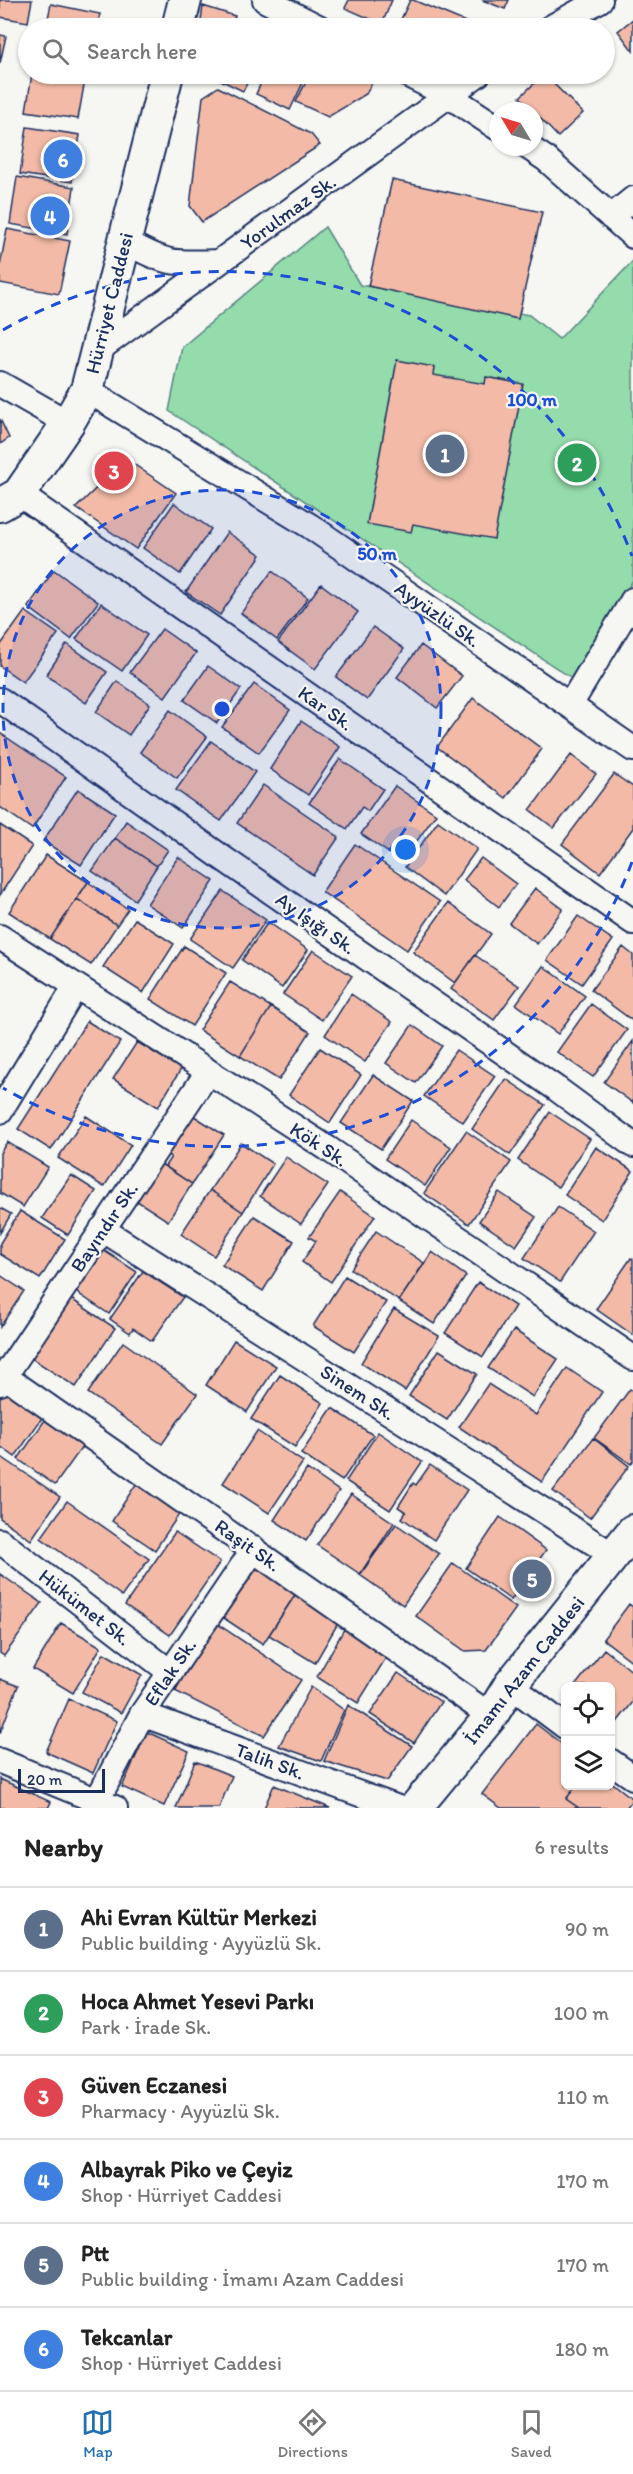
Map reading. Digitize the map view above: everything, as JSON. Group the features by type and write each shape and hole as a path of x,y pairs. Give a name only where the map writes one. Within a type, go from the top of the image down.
{"street":[{"path":"180,18 185,0"},
{"path":"265,0 300,18"},
{"path":"568,18 600,0"},
{"name":"Hürriyet Caddesi","path":"9,500 68,423 87,390 164,84"},
{"path":"426,84 448,95 489,122"},
{"name":"Yorulmaz Sk.","path":"98,350 463,84"},
{"path":"542,156 633,236"},
{"path":"611,217 633,199"},
{"path":"125,242 155,259 180,264 218,262"},
{"path":"0,384 68,423"},
{"name":"Ayyüzlü Sk.","path":"87,390 310,526 633,749"},
{"name":"Kar Sk.","path":"9,500 633,921"},
{"path":"570,705 633,600"},
{"name":"Ay Işığı Sk.","path":"0,700 633,1144"},
{"name":"Kök Sk.","path":"0,937 327,1148 633,1358"},
{"path":"0,1111 76,986"},
{"name":"Bayındır Sk.","path":"2,1379 208,1072"},
{"name":"Sinem Sk.","path":"102,1229 613,1555"},
{"name":"Raşit Sk.","path":"2,1379 254,1549 491,1716"},
{"name":"İmamı Azam Caddesi","path":"415,1808 491,1716 510,1685 633,1531"},
{"name":"Hükümet Sk.","path":"0,1541 170,1672"},
{"name":"Eflak Sk.","path":"106,1804 142,1714 254,1549"},
{"path":"510,1685 561,1723"},
{"name":"Talih Sk.","path":"142,1714 398,1808"},
{"path":"0,1761 106,1804"},
{"path":"615,1765 633,1778"}],"green space":[{"path":"325,227 360,285 529,315 559,339 633,261 633,580 573,679 169,411 182,347"}],"building":[{"path":"0,0 32,0 29,18 18,18 18,20 0,17"},
{"path":"349,0 392,0 384,18 368,18 345,8"},
{"path":"410,0 413,0 456,18 402,18"},
{"path":"482,0 509,0 505,9"},
{"path":"51,4 100,14 99,18 48,18"},
{"path":"203,6 235,16 234,18 201,18"},
{"path":"633,19 633,51 618,31"},
{"path":"0,35 6,36 0,63"},
{"path":"30,84 84,84 78,119 26,111"},
{"path":"229,84 247,84 243,91"},
{"path":"260,84 302,84 290,110 256,94"},
{"path":"305,84 371,84 366,94 328,117 296,102"},
{"path":"534,84 554,84 583,113 558,137 543,121 543,102 525,102 520,97"},
{"path":"218,87 311,134 320,145 202,222 190,206 203,97"},
{"path":"27,127 80,135 72,182 20,174"},
{"path":"17,177 74,187 67,234 10,224"},
{"path":"392,180 542,212 518,319 368,286"},
{"path":"7,229 70,241 59,294 0,283 0,266"},
{"path":"397,360 434,367 433,375 485,384 486,377 523,384 494,539 413,524 411,532 367,524"},
{"path":"0,419 9,438 0,444"},
{"path":"126,459 176,493 136,549 76,508"},
{"path":"174,503 211,529 180,574 143,548"},
{"path":"227,532 261,555 220,615 186,592"},
{"path":"54,570 98,602 71,639 28,607"},
{"path":"272,571 308,598 277,640 241,613"},
{"path":"321,584 358,612 315,669 278,642"},
{"path":"101,603 147,635 122,671 76,639"},
{"path":"25,611 58,634 23,682 0,666 0,646"},
{"path":"373,627 404,649 367,700 336,677"},
{"path":"162,629 196,653 165,697 130,672"},
{"path":"67,644 107,672 86,703 46,675"},
{"path":"421,645 462,676 437,708 397,677"},
{"path":"208,666 241,689 217,723 184,700"},
{"path":"117,681 150,704 129,735 96,712"},
{"path":"254,684 290,710 259,753 222,727"},
{"path":"473,698 542,749 506,798 437,747"},
{"path":"170,710 207,737 177,778 140,752"},
{"path":"301,721 340,747 308,795 270,769"},
{"path":"0,733 66,777 32,829 0,807"},
{"path":"211,741 255,772 221,821 176,790"},
{"path":"571,755 596,774 554,828 530,810"},
{"path":"340,759 383,789 368,811 362,807 347,829 309,803"},
{"path":"614,774 633,787 633,828 600,873 562,844"},
{"path":"263,785 339,837 313,875 237,823"},
{"path":"395,786 436,814 402,862 361,834"},
{"path":"78,789 115,813 81,865 43,841"},
{"path":"126,821 168,850 157,866 115,838"},
{"path":"438,821 477,849 444,896 405,867"},
{"path":"0,825 32,846 0,895"},
{"path":"115,838 157,866 135,900 92,871"},
{"path":"355,844 440,902 407,950 322,892"},
{"path":"46,855 88,882 50,939 9,912"},
{"path":"178,857 214,881 183,928 147,904"},
{"path":"481,858 516,884 499,907 464,880"},
{"path":"88,882 128,909 117,925 77,899"},
{"path":"535,888 563,909 537,944 509,923"},
{"path":"223,891 266,920 233,968 190,939"},
{"path":"77,899 117,925 91,965 50,939"},
{"path":"448,903 491,934 455,983 413,952"},
{"path":"578,916 613,940 582,984 547,960"},
{"path":"135,919 174,944 143,993 103,967"},
{"path":"268,922 308,950 282,988 242,960"},
{"path":"184,946 226,973 192,1026 150,999"},
{"path":"623,947 633,955 633,1021 591,990"},
{"path":"313,950 352,976 322,1020 283,994"},
{"path":"475,955 519,986 494,1020 451,989"},
{"path":"543,966 585,996 558,1034 516,1004"},
{"path":"230,982 271,1007 240,1056 199,1030"},
{"path":"351,994 392,1022 365,1062 325,1035"},
{"path":"591,1004 627,1030 593,1077 557,1052"},
{"path":"271,1007 310,1032 279,1080 240,1056"},
{"path":"87,1021 120,1042 51,1150 18,1129"},
{"path":"412,1025 442,1046 416,1083 386,1063"},
{"path":"633,1041 633,1103 604,1082"},
{"path":"137,1042 181,1069 158,1107 113,1079"},
{"path":"320,1048 361,1075 330,1123 289,1095"},
{"path":"456,1050 495,1076 463,1122 424,1096"},
{"path":"373,1075 413,1101 381,1149 341,1123"},
{"path":"506,1079 545,1105 510,1155 472,1129"},
{"path":"550,1112 590,1139 558,1187 518,1160"},
{"path":"191,1114 224,1135 192,1184 165,1166 171,1157 166,1154"},
{"path":"86,1116 131,1145 104,1187 58,1158"},
{"path":"411,1120 451,1147 425,1186 385,1159"},
{"path":"466,1131 511,1162 469,1224 424,1193"},
{"path":"7,1142 48,1167 23,1207 0,1193 0,1153"},
{"path":"241,1143 273,1164 243,1212 210,1190"},
{"path":"596,1147 633,1171 602,1220 565,1195"},
{"path":"286,1157 328,1185 301,1224 260,1196"},
{"path":"158,1162 192,1184 168,1221 134,1199"},
{"path":"71,1175 96,1191 68,1235 42,1218"},
{"path":"210,1190 243,1212 214,1256 181,1234"},
{"path":"340,1192 375,1216 331,1282 302,1262 316,1241 309,1237"},
{"path":"499,1192 536,1217 516,1246 479,1221"},
{"path":"558,1207 594,1231 560,1282 524,1258"},
{"path":"0,1208 11,1214 0,1233"},
{"path":"20,1211 65,1239 40,1279 0,1254 0,1243"},
{"path":"254,1216 294,1241 263,1291 222,1265"},
{"path":"376,1231 424,1263 399,1301 351,1269"},
{"path":"103,1250 137,1272 109,1314 76,1292"},
{"path":"432,1252 466,1276 434,1324 399,1301"},
{"path":"631,1258 633,1259 633,1335 596,1309"},
{"path":"143,1271 183,1297 152,1341 133,1328 130,1333 110,1319"},
{"path":"0,1275 24,1291 0,1327"},
{"path":"345,1276 386,1302 354,1352 313,1326"},
{"path":"478,1282 515,1306 483,1357 445,1333"},
{"path":"68,1297 115,1328 76,1387 28,1356"},
{"path":"394,1309 439,1336 405,1391 361,1363"},
{"path":"514,1330 558,1359 533,1397 488,1368"},
{"path":"234,1340 276,1366 247,1412 206,1385"},
{"path":"123,1342 197,1394 162,1444 88,1393"},
{"path":"439,1350 477,1374 447,1420 409,1396"},
{"path":"567,1368 602,1392 542,1482 459,1427 488,1384 536,1415"},
{"path":"280,1375 323,1403 295,1447 251,1419"},
{"path":"6,1389 44,1415 15,1457 0,1446 0,1398"},
{"path":"630,1389 633,1391 633,1461 631,1464 594,1438"},
{"path":"332,1408 373,1435 342,1481 301,1454"},
{"path":"47,1417 85,1443 55,1485 18,1459"},
{"path":"257,1431 303,1462 269,1513 223,1483"},
{"path":"378,1432 422,1462 390,1510 346,1481"},
{"path":"593,1438 629,1466 590,1518 553,1491"},
{"path":"0,1456 60,1497 31,1540 0,1518"},
{"path":"430,1465 467,1490 434,1540 402,1518 406,1512 398,1507 413,1483 416,1485"},
{"path":"307,1469 339,1491 306,1541 274,1520"},
{"path":"140,1478 184,1507 155,1550 112,1521"},
{"path":"351,1494 394,1523 360,1574 317,1545"},
{"path":"67,1501 149,1559 122,1596 41,1538"},
{"path":"500,1517 546,1550 511,1600 466,1568"},
{"path":"396,1524 439,1554 403,1605 360,1575"},
{"path":"175,1532 220,1562 170,1635 125,1605"},
{"path":"256,1558 300,1587 263,1644 219,1615"},
{"path":"453,1563 516,1608 486,1650 465,1651 416,1616"},
{"path":"0,1574 42,1603 4,1656 0,1653"},
{"path":"297,1592 341,1618 315,1663 269,1635"},
{"path":"629,1604 633,1607 633,1662 603,1639"},
{"path":"61,1623 101,1647 73,1693 33,1669"},
{"path":"216,1623 301,1680 264,1736 175,1691"},
{"path":"347,1624 389,1653 358,1703 317,1677"},
{"path":"604,1649 633,1672 633,1702 615,1724 615,1682 578,1682"},
{"path":"104,1653 142,1675 121,1713 82,1692"},
{"path":"398,1673 441,1702 414,1743 370,1714"},
{"path":"0,1679 18,1686 0,1733"},
{"path":"311,1687 344,1710 321,1761 279,1746"},
{"path":"69,1699 117,1721 93,1773 46,1752"},
{"path":"348,1705 412,1746 387,1781 324,1761"},
{"path":"536,1724 561,1743 561,1790 573,1790 566,1799 579,1808 501,1808 482,1794"},
{"path":"147,1732 189,1751 164,1806 122,1787"},
{"path":"195,1761 232,1776 219,1808 176,1808"},
{"path":"0,1779 51,1802 48,1808 0,1808"},
{"path":"274,1785 330,1808 264,1808"},
{"path":"615,1785 633,1799 626,1808 579,1808 566,1799 573,1790 615,1790"}],"place":[{"name":"Tekcanlar","path":"63,159"},
{"name":"Albayrak Piko ve Çeyiz","path":"50,216"},
{"name":"Ahi Evran Kültür Merkezi","path":"445,454"},
{"name":"Hoca Ahmet Yesevi Parkı","path":"577,463"},
{"name":"Güven Eczanesi","path":"114,471"},
{"name":"Ptt","path":"532,1579"}]}
